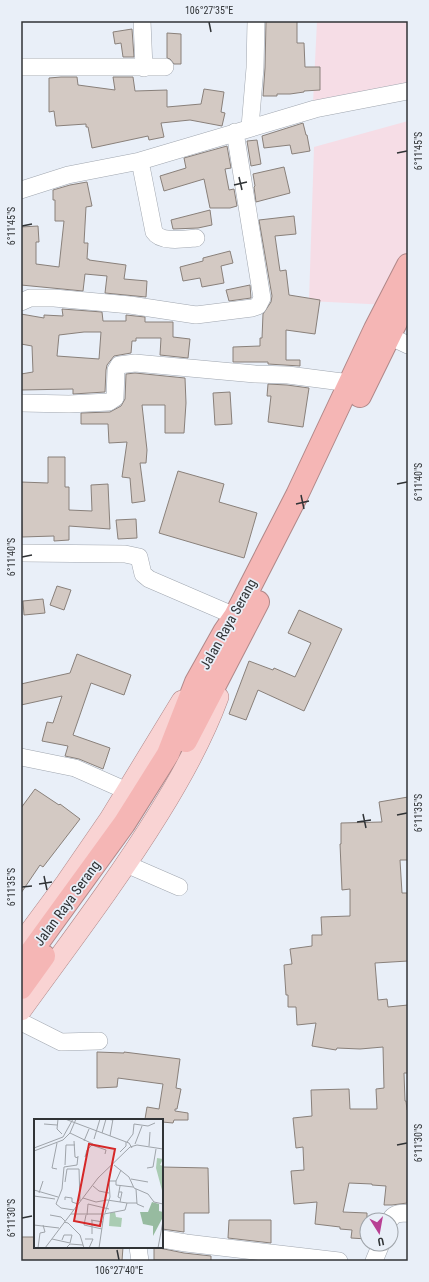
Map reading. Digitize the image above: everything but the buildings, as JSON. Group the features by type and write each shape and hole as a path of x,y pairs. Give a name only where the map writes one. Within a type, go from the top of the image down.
{"highway":[{"name":"Jalan Raya Serang","path":"21,988 89,894 172,757 350,383 391,337 408,265"},
{"name":"Jalan Raya Serang","path":"232,630 309,501 391,337 408,298"},
{"name":"Jalan Raya Serang","path":"21,966 172,757"}],"main road":[{"path":"21,944 66,883 232,630"},
{"path":"21,1010 126,864 183,773 211,716 232,630"}],"street":[{"path":"142,21 144,68"},
{"path":"21,302 30,298 54,298 130,305 196,316 258,306 262,298 243,130 255,68 256,21"},
{"path":"21,67 165,67"},
{"path":"21,190 68,175 140,161 315,109 408,91"},
{"path":"140,161 154,232 159,237 171,239 196,238"},
{"path":"21,403 68,404 109,402 115,398 116,370 119,365 135,363 255,374 288,375 350,383"},
{"path":"21,553 125,554 139,557 143,574 149,579 232,630"},
{"path":"21,757 75,768 127,792"},
{"path":"126,864 179,887"},
{"path":"21,1022 61,1042 99,1041"},
{"path":"163,1239 339,1261"},
{"path":"138,1248 140,1261"}],"shaded area":[{"path":"317,21 408,21 408,89 313,103"},
{"path":"408,121 408,306 309,301 314,147"}]}
